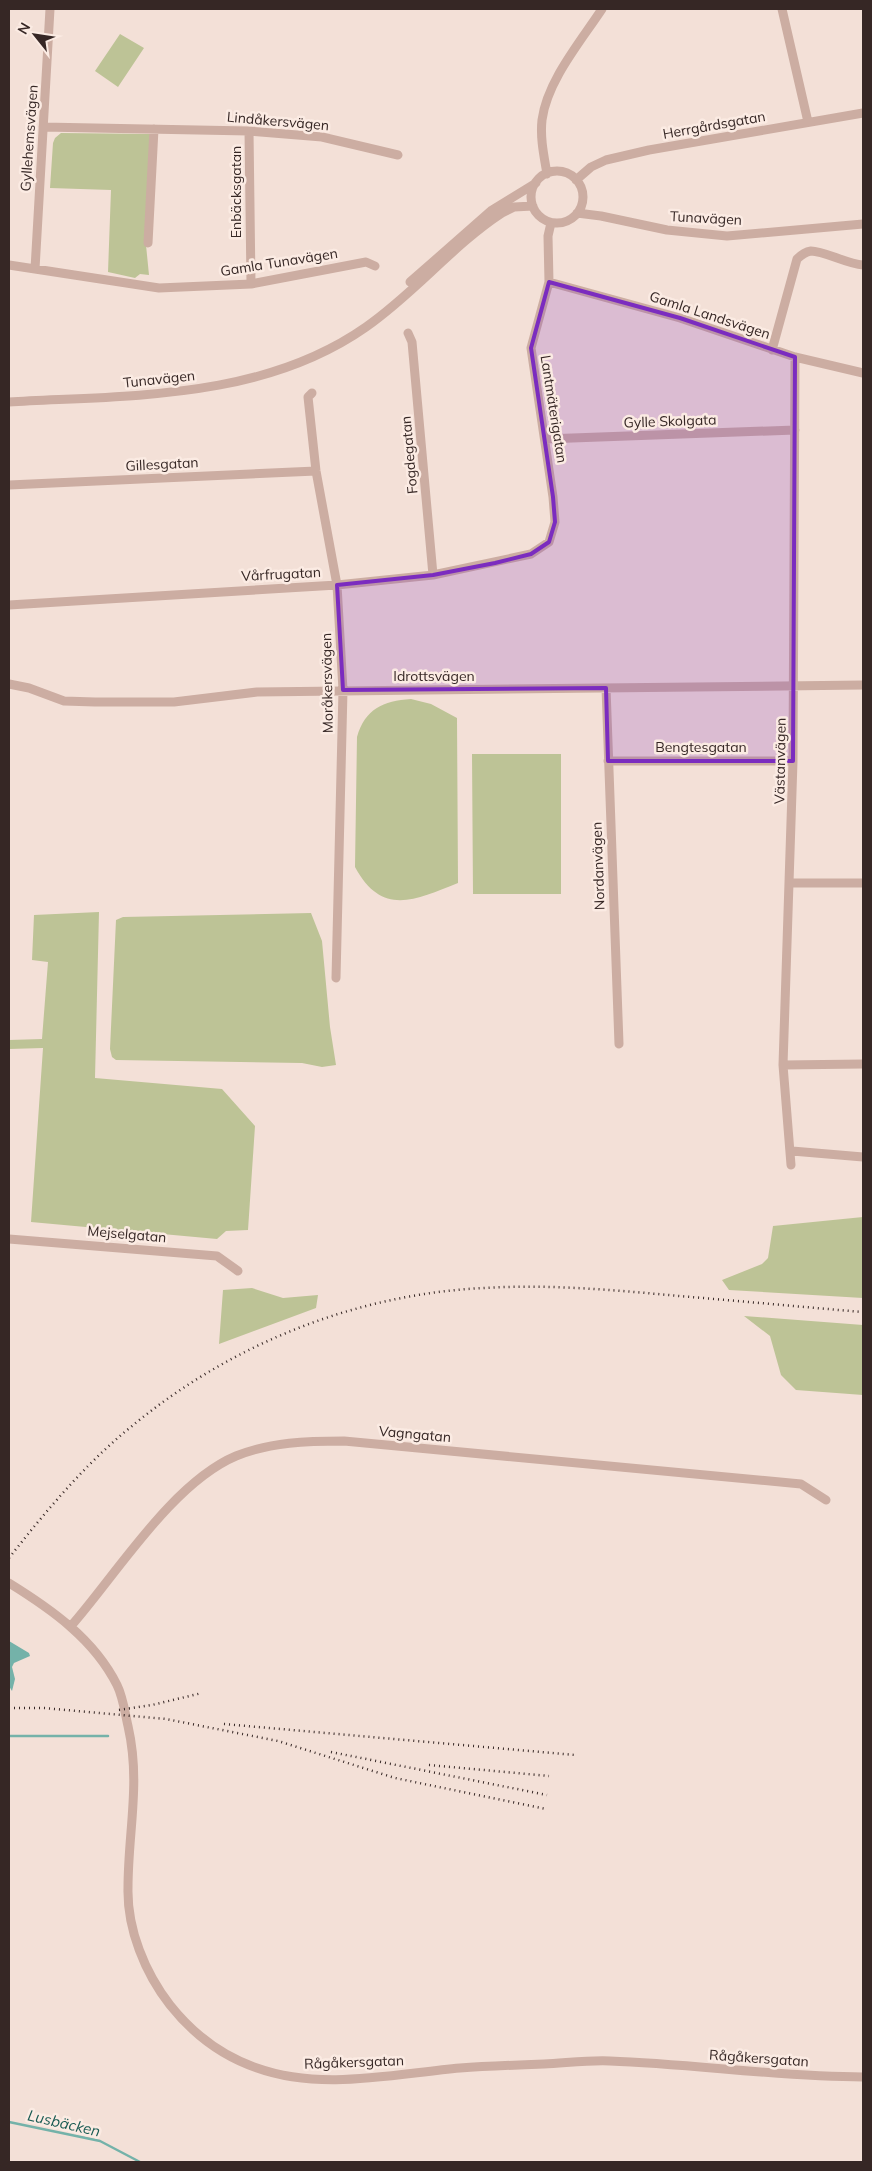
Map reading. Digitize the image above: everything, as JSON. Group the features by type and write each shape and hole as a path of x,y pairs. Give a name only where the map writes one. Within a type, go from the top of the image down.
{"street":[{"name":"Gyllehemsvägen","path":"34,269 50,9"},
{"path":"547,174 543,155 542,130 545,109 556,80 602,9"},
{"path":"782,9 808,122"},
{"name":"Herrgårdsgatan","path":"576,180 591,167 606,160 649,150 863,113"},
{"name":"Lindåkersvägen","path":"43,127 250,131 322,136 398,155"},
{"path":"148,243 154,129"},
{"name":"Enbäcksgatan","path":"250,131 251,284"},
{"path":"563,172 576,180 583,200 578,213 566,222 551,222 543,219 533,206 532,190 536,183 547,174 563,172"},
{"name":"Tunavägen","path":"309,360 364,324 469,229 504,202 536,183"},
{"name":"Tunavägen","path":"9,402 129,396 198,389 274,373 309,360 366,327 494,218 514,207 533,206"},
{"name":"Tunavägen","path":"578,213 667,230 727,236 863,224"},
{"name":"Lantmäterigatan","path":"549,542 555,522 531,348 549,282 548,236 551,222"},
{"path":"772,350 797,259 803,254 812,251 854,264 863,264"},
{"name":"Gamla Tunavägen","path":"9,265 159,288 251,284 366,262 375,266"},
{"name":"Gamla Landsvägen","path":"549,282 680,318 795,357 863,373"},
{"name":"Fogdegatan","path":"408,333 412,342 434,575"},
{"name":"Västanvägen","path":"791,1165 792,1151 783,1065 794,761 795,357"},
{"name":"Moråkersvägen","path":"312,392 308,397 316,471 337,585 343,690 336,978"},
{"name":"Gylle Skolgata","path":"545,439 795,430"},
{"name":"Gillesgatan","path":"9,485 316,471"},
{"name":"Vårfrugatan","path":"9,605 337,585 434,575 531,554 549,542"},
{"name":"Idrottsvägen","path":"9,684 29,688 64,701 95,702 174,702 257,692 343,690 863,685"},
{"name":"Nordanvägen","path":"606,688 618,1044"},
{"name":"Bengtesgatan","path":"608,761 794,761"},
{"path":"791,883 863,884"},
{"path":"783,1065 863,1064"},
{"path":"792,1151 863,1157"},
{"name":"Mejselgatan","path":"9,1239 217,1256 238,1271"},
{"name":"Vagngatan","path":"71,1626 136,1546 183,1493 217,1466 237,1456 270,1446 300,1441 344,1441 801,1484 826,1500"},
{"name":"Rågåkersgatan","path":"9,1584 32,1597 71,1626 99,1654 118,1687 134,1755 134,1803 128,1890 131,1918 147,1967 161,1994 179,2016 214,2047 237,2060 264,2071 314,2079 410,2074 461,2068 608,2061 825,2077 863,2077"}],"highlighted area":[{"path":"549,282 680,318 795,357 793,761 608,761 606,688 343,690 337,585 433,575 495,563 531,554 549,542 555,522 553,497 531,348"}],"green space":[{"path":"120,34 144,48 118,87 95,71"},
{"path":"61,133 150,134 146,245 149,275 140,274 135,278 108,272 111,190 50,188 53,143 55,138"},
{"path":"411,699 431,704 457,718 458,883 414,899 388,899 376,893 365,883 355,867 357,737 360,727 376,708 392,702"},
{"path":"472,754 561,754 561,894 473,894"},
{"path":"99,912 95,1078 222,1089 255,1126 248,1230 226,1231 217,1239 31,1222 43,1048 9,1049 9,1040 42,1039 48,962 32,960 34,915"},
{"path":"311,913 322,941 330,1027 336,1065 322,1067 302,1063 116,1060 112,1057 110,1049 116,920 123,917"},
{"path":"863,1217 863,1298 729,1290 722,1280 762,1264 768,1258 773,1226"},
{"path":"252,1288 283,1298 318,1295 316,1308 219,1344 223,1290"},
{"path":"744,1316 863,1325 863,1395 796,1390 781,1375 770,1336"}],"water":[{"path":"9,1641 29,1653 30,1656 14,1663 12,1667 15,1679 12,1691 9,1686"}],"waterway":[{"path":"9,1736 108,1736"},
{"name":"Lusbäcken","path":"9,2122 100,2141 140,2162"}],"railway":[{"path":"9,1558 82,1472 132,1426 170,1397 211,1371 253,1348 297,1329 342,1313 436,1292 508,1287 606,1290 863,1312"},
{"path":"119,1710 152,1705 202,1693"},
{"path":"9,1708 44,1708 166,1719 278,1741 395,1778 546,1809"},
{"path":"224,1724 575,1755"},
{"path":"331,1752 547,1795"},
{"path":"429,1765 549,1776"}]}
